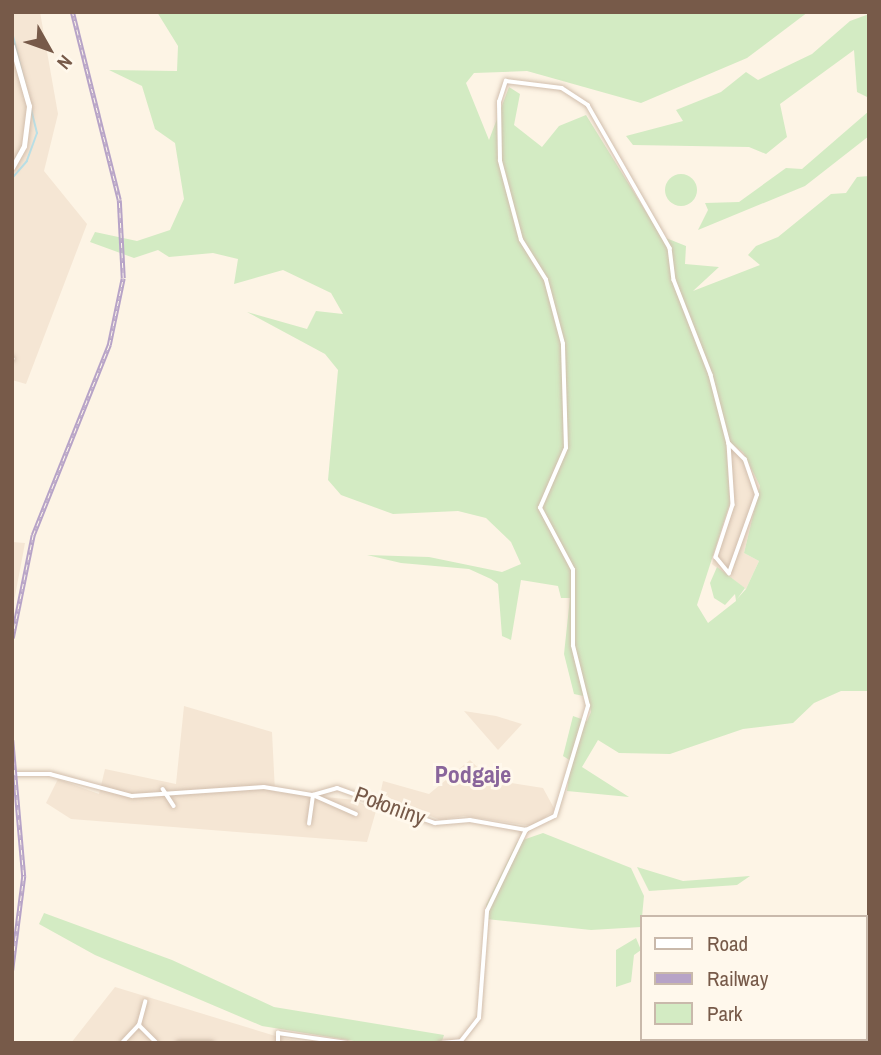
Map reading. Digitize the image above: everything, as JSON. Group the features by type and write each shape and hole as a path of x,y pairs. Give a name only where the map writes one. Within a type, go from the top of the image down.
{"street":[{"path":"12,46 29,114 12,168"},
{"path":"440,1043 461,1041 479,1018 487,911 526,831 555,816 566,761 587,713 573,650 573,570 540,508 566,447 563,344 546,280 521,240 500,160 499,102 506,80 517,79 575,94 614,142 670,248 674,280 712,375 729,444 734,496 716,562 733,571 757,495 745,460 729,444"},
{"name":"Połoniny","path":"12,774 50,774 123,795 163,789 209,794 264,787 313,795 337,788 435,823 470,820 526,831"},
{"path":"163,789 174,806"},
{"path":"309,824 313,795 356,814"},
{"path":"122,1043 139,1025 145,1003"},
{"path":"139,1025 157,1043"},
{"path":"278,1043 278,1033 347,1043"},
{"path":"178,1043 212,1043"}],"shaded area":[{"path":"12,12 40,12 58,114 44,171 87,224 26,384 12,380"},
{"path":"725,440 743,452 760,486 744,553 759,561 746,589 712,564 730,503"},
{"path":"12,542 25,543 12,612"},
{"path":"184,706 272,732 275,792 355,800 376,811 367,842 71,819 46,803 58,779 99,794 105,769 176,784"},
{"path":"464,711 496,716 522,724 498,750"},
{"path":"470,760 491,780 543,788 555,810 533,826 464,816 440,820 380,795 383,781 429,794"},
{"path":"115,987 282,1038 311,1043 71,1043"}],"green space":[{"path":"157,12 808,12 747,58 641,103 527,71 474,73 466,83 489,140 509,87 520,94 514,125 542,147 559,126 586,115 661,236 686,246 685,264 719,267 693,291 760,265 748,255 756,246 778,237 831,194 846,193 857,177 869,176 869,691 841,691 814,703 793,723 743,729 670,754 619,753 598,740 582,767 629,797 567,791 571,761 563,756 573,716 587,721 591,712 588,697 574,694 564,654 570,598 561,598 558,586 521,580 511,640 502,636 498,584 491,579 469,569 401,563 367,555 429,557 502,572 521,564 511,542 486,518 458,511 393,514 341,495 328,480 338,370 325,354 247,312 307,329 316,311 343,314 331,293 283,270 234,284 238,259 213,253 169,257 158,250 134,258 90,242 95,232 137,241 170,230 184,199 175,143 155,129 142,86 109,70 177,71 178,46","holes":["726,440 743,452 760,486 744,553 759,561 746,589 737,599 745,588 717,567 710,583 714,598 725,605 735,594 736,601 708,623 697,605 730,503"]},
{"path":"869,14 869,98 857,92 854,50 780,104 787,137 766,154 749,147 633,145 626,136 683,121 676,110 721,92 746,72 758,80 812,54 850,21"},
{"path":"869,111 869,136 805,186 698,230 708,210 705,203 739,202 786,168 802,169"},
{"path":"681,174 692,179 697,190 692,201 681,206 670,201 665,190 670,179"},
{"path":"543,833 631,868 644,896 640,927 591,930 486,919 486,905 517,842"},
{"path":"637,867 683,881 750,876 737,885 649,891"},
{"path":"44,913 172,960 274,1007 444,1035 442,1041 354,1041 262,1026 95,955 39,924"},
{"path":"636,938 640,948 634,955 631,982 616,987 616,950"}],"waterway":[{"path":"12,32 37,133 27,161 12,178"}],"railway":[{"path":"12,638 33,535 109,345 123,278 119,200 72,12"},
{"path":"12,740 24,876 12,970"}],"district":[{"name":"Podgaje","path":"473,775"}]}
